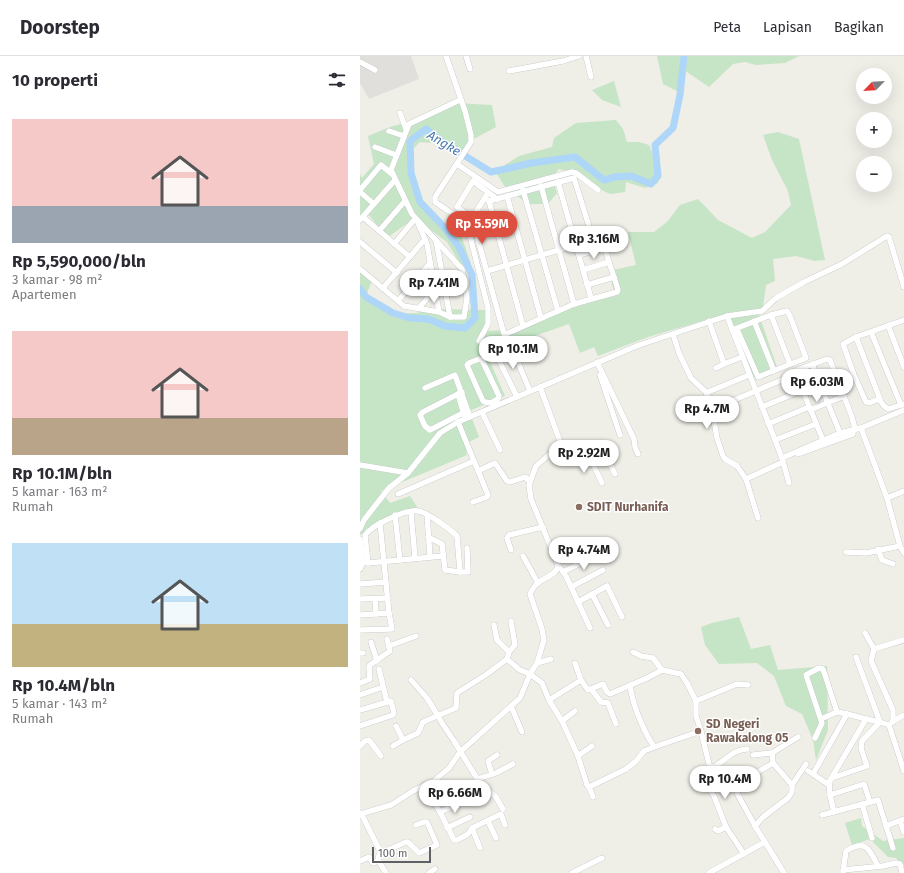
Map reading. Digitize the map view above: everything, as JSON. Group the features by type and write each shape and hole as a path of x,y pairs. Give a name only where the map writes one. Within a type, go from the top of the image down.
{"street":[{"path":"446,56 465,111 471,142 435,197 435,202 465,222 468,228 488,308 488,324 479,341"},
{"path":"466,56 470,68"},
{"path":"553,56 554,63"},
{"path":"586,56 591,77"},
{"path":"509,71 554,63 576,57"},
{"path":"360,62 375,70"},
{"path":"439,312 425,239 417,220 405,201 391,170 409,124 412,121 460,100"},
{"path":"400,113 406,130"},
{"path":"389,131 404,136"},
{"path":"375,147 396,155"},
{"path":"457,164 498,192 541,186 572,178 576,179 592,236"},
{"path":"374,204 360,191 381,166 394,178"},
{"path":"487,200 507,196 523,188 572,172 576,173 598,190"},
{"path":"394,178 361,218 410,257"},
{"path":"487,271 559,250 600,233 618,290 617,292 591,298 574,304 506,334 504,333 472,218 457,207 473,182 497,199"},
{"path":"558,182 591,298"},
{"path":"541,186 574,304"},
{"path":"523,188 558,311"},
{"path":"472,218 487,200 489,193"},
{"path":"507,196 541,318"},
{"path":"487,200 524,326"},
{"path":"379,231 405,201"},
{"path":"360,269 404,306 439,312 450,317 464,317 467,298 463,271 417,220"},
{"path":"394,244 417,220"},
{"path":"360,529 364,520 389,488 408,473 440,433 458,422 639,345 727,316 762,311 781,295 842,264 887,236 889,237 904,287"},
{"path":"383,288 425,239"},
{"path":"436,240 450,317"},
{"path":"360,242 396,273"},
{"path":"579,255 604,248"},
{"path":"583,270 609,262"},
{"path":"398,301 430,263"},
{"path":"587,285 614,277"},
{"path":"419,308 435,289"},
{"path":"727,316 757,377 806,358 790,316 785,310 734,329"},
{"path":"771,315 790,364"},
{"path":"880,399 866,402 843,344 844,342 904,320"},
{"path":"754,321 774,370"},
{"path":"709,322 724,364"},
{"path":"888,325 904,367"},
{"path":"734,329 742,357 783,460 789,483"},
{"path":"871,332 903,406"},
{"path":"673,334 679,353 691,378 706,392 712,409 716,438 723,456 725,459 737,466 746,479 758,518"},
{"path":"856,338 884,406 888,409 903,406"},
{"path":"516,397 495,352 510,347 512,348 530,391"},
{"path":"716,368 742,357"},
{"path":"479,359 482,360 499,396 498,399 491,403 483,401 467,365 479,359"},
{"path":"715,408 796,374 797,370 829,359 856,429 888,498 900,546 904,553"},
{"path":"597,363 620,435"},
{"path":"597,363 634,439 638,454"},
{"path":"812,364 840,433"},
{"path":"424,388 454,374 456,375 463,413 468,418"},
{"path":"796,374 823,440"},
{"path":"708,392 749,375"},
{"path":"540,387 562,444"},
{"path":"762,407 803,390"},
{"path":"460,393 423,412 420,416 426,428 431,430 463,413"},
{"path":"460,393 468,418"},
{"path":"768,424 844,396"},
{"path":"783,460 831,439 840,433 856,429 903,406"},
{"path":"482,412 500,450"},
{"path":"458,422 488,496 473,502"},
{"path":"775,440 816,424"},
{"path":"746,479 823,440 852,434 856,429"},
{"path":"590,628 571,587 558,565 542,527 529,492 530,481 536,466 562,444 574,444 584,466 614,453"},
{"path":"606,456 615,474"},
{"path":"398,494 474,461"},
{"path":"592,462 602,483"},
{"path":"478,471 495,463 507,481 510,482 524,477 530,481"},
{"path":"360,466 408,473"},
{"path":"888,498 904,491"},
{"path":"360,569 366,562 367,533 380,523 395,515 417,510 427,514 457,536 460,572"},
{"path":"411,512 415,558"},
{"path":"427,514 430,557"},
{"path":"395,515 400,560"},
{"path":"360,630 392,629 380,523"},
{"path":"510,550 507,541 508,537 542,527"},
{"path":"428,537 442,544 445,570 468,572 467,548"},
{"path":"360,539 366,562"},
{"path":"846,552 866,552 900,546"},
{"path":"878,549 882,560 893,564"},
{"path":"563,572 596,555"},
{"path":"366,562 443,556"},
{"path":"523,556 538,583"},
{"path":"381,853 361,814 391,805 441,775 449,768 460,752 511,706 522,694 530,674 537,663 544,637 530,594 538,583 558,569 558,565"},
{"path":"571,587 604,570"},
{"path":"360,584 386,582"},
{"path":"578,602 606,586 622,617"},
{"path":"592,594 608,625"},
{"path":"360,599 388,598"},
{"path":"375,599 376,614"},
{"path":"360,615 389,613"},
{"path":"393,746 418,733 423,722 456,708 458,692 487,674 507,659 509,652 515,645 511,621"},
{"path":"494,625 497,640 509,652"},
{"path":"865,634 874,649 871,661 893,710 891,723 904,771"},
{"path":"389,646 416,636"},
{"path":"360,683 370,679 369,667 390,651 387,640"},
{"path":"874,649 904,640"},
{"path":"371,642 377,661"},
{"path":"633,652 641,656 653,658 662,670"},
{"path":"856,657 880,722"},
{"path":"507,659 520,670 530,674 542,683 549,700 562,721 578,756 587,785 593,797"},
{"path":"537,663 552,659"},
{"path":"575,663 581,680 587,689 591,689 601,702 607,702 616,724"},
{"path":"379,668 387,702"},
{"path":"815,738 822,723 806,675 819,668 823,669 837,712"},
{"path":"591,689 603,684 607,692 610,694 662,670 681,674 696,701 696,716 702,731 710,771 709,789 714,796 726,827 744,854"},
{"path":"411,680 427,698 483,788 496,797 503,809"},
{"path":"549,700 581,680"},
{"path":"696,701 737,684 748,685"},
{"path":"630,685 631,693 640,718 647,736 654,747"},
{"path":"360,694 383,687"},
{"path":"360,710 387,702 392,702 394,714 360,726"},
{"path":"511,706 522,732"},
{"path":"562,721 575,711"},
{"path":"821,720 837,712 880,722 891,723 904,715"},
{"path":"829,785 811,772 847,714"},
{"path":"834,812 829,782 866,719"},
{"path":"832,778 867,766 861,748 862,741 880,722"},
{"path":"396,726 403,740"},
{"path":"589,787 626,769 636,761 643,752 702,731"},
{"path":"752,755 772,753 798,737"},
{"path":"361,745 369,740 381,756"},
{"path":"578,756 592,746"},
{"path":"710,771 733,752 747,749"},
{"path":"772,753 774,763 792,785"},
{"path":"492,774 488,761 497,755"},
{"path":"710,771 737,778 748,776 774,763"},
{"path":"477,779 513,764"},
{"path":"755,826 788,798 792,792 792,785 806,764"},
{"path":"737,778 738,795 784,873"},
{"path":"830,795 864,784 870,802"},
{"path":"423,786 440,812 455,841 468,834 472,828 501,814 505,825"},
{"path":"822,816 878,800 893,848"},
{"path":"440,812 464,801"},
{"path":"862,804 872,838"},
{"path":"447,828 470,817"},
{"path":"886,826 902,820 904,832"},
{"path":"488,821 496,838"},
{"path":"386,873 378,859 381,853 406,842 408,842 419,853 437,845 426,822 416,825"},
{"path":"715,829 718,831 726,827"},
{"path":"472,828 480,848"},
{"path":"709,873 718,870 765,842"},
{"path":"878,866 867,847 862,846 846,851 843,871 878,866 898,863 901,867 902,873"},
{"path":"360,861 369,857 373,863 379,861"},
{"path":"572,873 602,858"},
{"path":"429,873 435,869"}],"shaded area":[{"path":"360,56 411,56 419,79 369,99 360,83"}],"green space":[{"path":"657,56 799,56 785,63 756,65 745,62 733,64 709,87 684,70 681,93 663,84"},
{"path":"614,81 621,107 602,100 592,90"},
{"path":"455,103 492,105 496,127 470,141 462,158 432,143 420,142 413,149 413,181 429,213 462,238 471,264 461,265 447,242 421,223 416,217 387,238 369,215 360,222 360,174 362,178 374,164 368,136 390,127 426,117"},
{"path":"616,120 623,129 627,142 639,142 649,145 660,171 658,183 645,188 626,182 625,192 610,194 589,184 579,174 559,169 552,178 557,193 548,204 528,204 505,187 495,171 519,156 552,147 554,138 576,123"},
{"path":"778,132 799,139 825,260 815,261 796,256 773,259 775,281 766,285 763,307 758,312 778,370 751,379 726,314 648,337 598,356 594,347 580,353 569,324 512,344 503,341 492,346 488,357 505,396 469,411 479,437 465,444 467,455 381,491 390,503 410,496 419,510 384,518 360,535 360,269 372,280 365,299 392,314 417,313 429,309 485,310 487,331 504,330 513,332 585,303 615,296 609,271 636,265 628,232 654,232 667,222 680,205 698,199 718,220 752,238 765,232 791,205 788,191 772,160 763,135"},
{"path":"739,617 751,649 770,645 778,670 827,666 828,730 816,760 813,740 802,714 786,706 774,676 757,663 719,664 705,645 701,627"},
{"path":"861,818 862,826 883,841 904,838 904,864 901,865 896,858 888,857 870,839 852,845 845,823"}],"waterway":[{"name":"Angke","path":"360,289 366,297 393,313 410,318 428,319 445,326 465,328 475,318 472,275 459,247 444,227 420,202 411,173 410,141 426,129 438,139 491,172 531,163 575,157 604,180 615,177 631,176 651,184 658,176 655,145 673,128 680,95 684,56"}],"place":[{"name":"SDIT Nurhanifa","path":"579,507"},
{"name":"SD Negeri Rawakalong 05","path":"698,731"}]}
